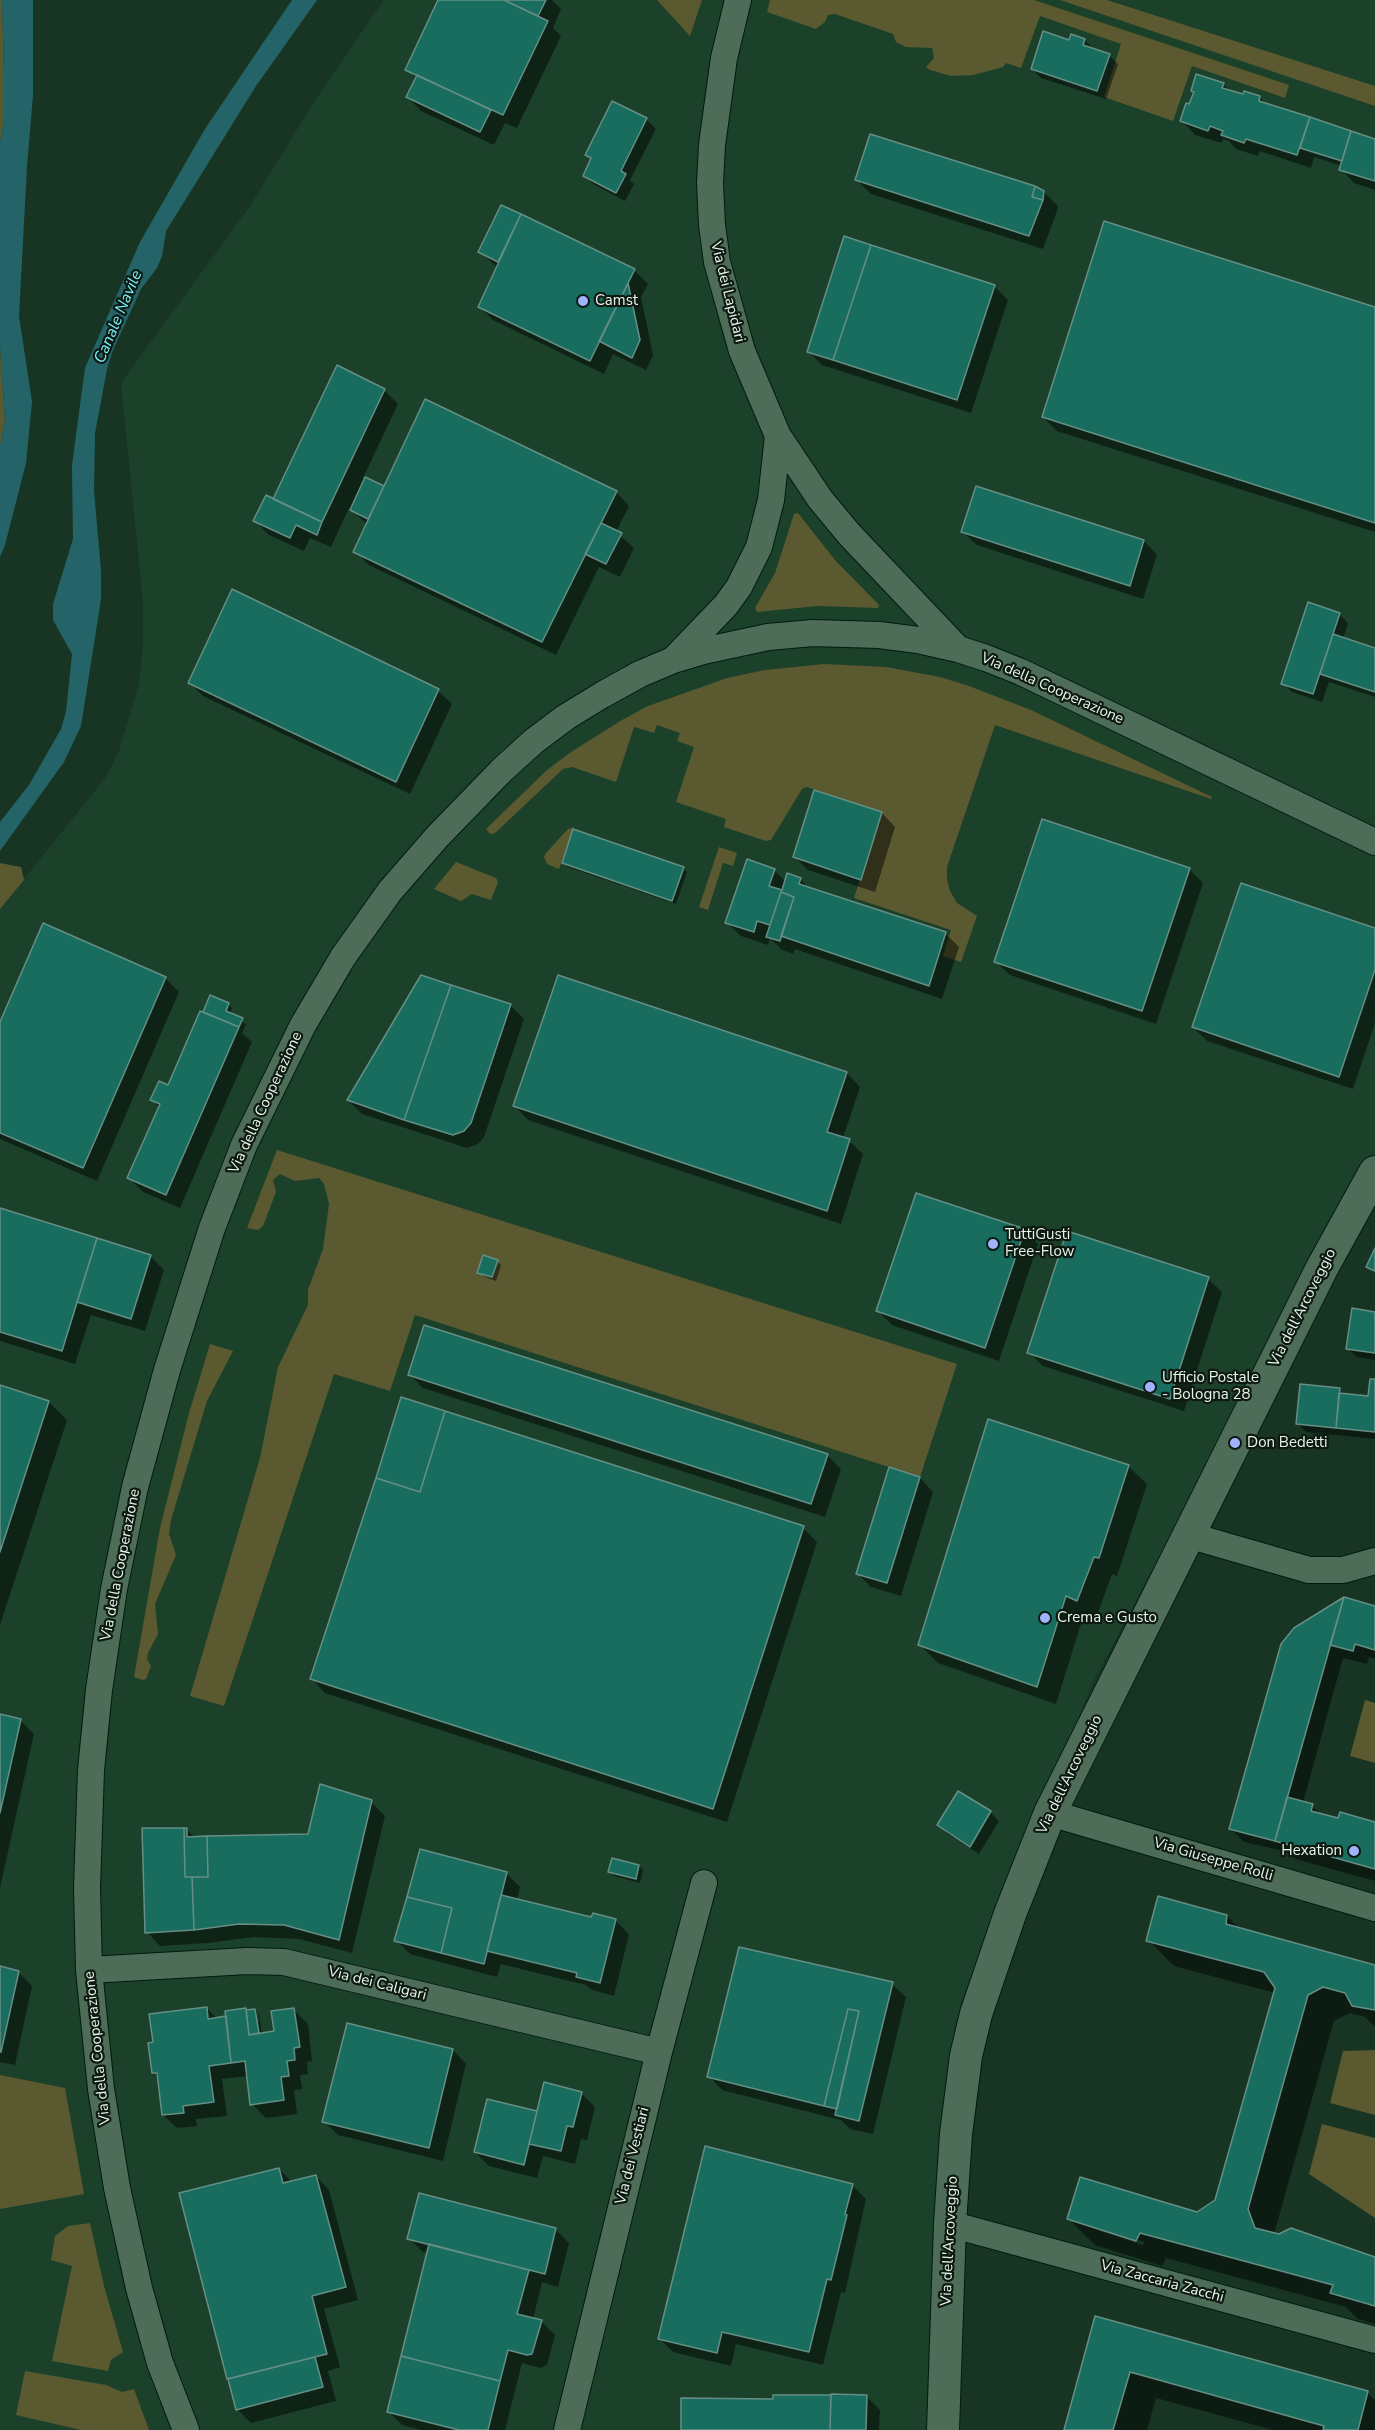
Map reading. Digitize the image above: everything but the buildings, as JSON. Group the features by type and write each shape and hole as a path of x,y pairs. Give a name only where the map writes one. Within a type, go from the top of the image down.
{"street":[{"name":"Via dei Lapidari","path":"738,0 724,58 712,145 712,225 724,293 742,351 778,436 820,499 849,534 958,649"},
{"name":"Via dei Lapidari","path":"673,660 726,605 750,568 759,548 768,517 778,436"},
{"name":"Via della Cooperazione","path":"186,2430 168,2386 153,2339 126,2235 101,2089 89,1970 87,1888 92,1770 99,1690 114,1589 135,1487 167,1370 212,1228 244,1145 293,1043 343,957 390,891 465,806 534,741 566,717 602,695 640,674 673,660 737,643 813,633 879,635 918,640 958,649 1021,672 1375,842"},
{"name":"Via dell'Arcoveggio","path":"943,2430 950,2224 956,2134 966,2056 976,2014 1010,1914 1050,1813 1322,1268 1375,1172"},
{"path":"1188,1535 1309,1570 1343,1570 1375,1562"},
{"name":"Via Giuseppe Rolli","path":"1050,1813 1375,1908"},
{"name":"Via dei Vestiari","path":"567,2430 659,2052 704,1883"},
{"name":"Via dei Caligari","path":"89,1970 247,1961 284,1962 659,2052"},
{"name":"Via Zaccaria Zacchi","path":"950,2224 1375,2340"}],"shaded area":[{"path":"0,0 2,0 4,120 0,143"},
{"path":"384,0 1375,0 1375,1166 1259,1368 1093,1682 991,1937 961,2003 947,2098 936,2430 0,2430 0,909 106,777 119,751 139,684 143,645 143,601 121,383 250,206 316,99"},
{"path":"657,0 702,0 690,36"},
{"path":"770,0 1034,0 1289,85 1285,98 1192,66 1173,121 1104,97 1121,44 1040,16 1021,68 1006,63 1003,67 973,75 951,76 926,67 934,58 932,48 906,47 896,42 893,34 835,14 828,15 825,22 816,29 767,12"},
{"path":"1060,0 1107,0 1375,86 1375,106"},
{"path":"0,346 5,421 0,446"},
{"path":"798,513 835,560 879,605 878,608 817,606 757,612 755,608 775,573 794,514"},
{"path":"824,664 886,667 940,677 969,686 1031,710 1212,797 1211,799 995,725 947,867 950,891 957,903 977,916 961,962 943,956 951,930 854,898 882,812 807,787 802,789 771,840 766,841 724,827 726,819 676,802 694,747 677,741 680,733 657,725 654,733 634,727 616,782 572,767 563,769 495,833 490,834 486,829 547,770 571,752 648,706 727,678 765,670"},
{"path":"574,827 559,869 547,864 544,857 546,853 568,829"},
{"path":"719,847 737,853 733,866 723,863 708,910 699,907"},
{"path":"456,862 496,878 498,882 491,900 472,894 461,901 434,889"},
{"path":"0,863 21,867 24,880 0,909"},
{"path":"277,1150 957,1364 920,1477 415,1315 390,1391 334,1374 224,1706 190,1696 260,1458 278,1367 308,1305 308,1290 323,1249 329,1204 324,1184 319,1178 295,1181 280,1174 273,1180 276,1192 263,1226 258,1230 247,1228"},
{"path":"210,1344 233,1351 207,1401 171,1520 169,1534 176,1555 155,1604 158,1634 148,1653 147,1659 151,1666 146,1679 143,1680 134,1677 160,1528 189,1413"},
{"path":"1365,1700 1375,1703 1375,1763 1350,1756"},
{"path":"1375,2050 1375,2115 1330,2103 1343,2051"},
{"path":"0,2075 65,2088 84,2194 0,2209"},
{"path":"1322,2124 1375,2138 1375,2218 1309,2174"},
{"path":"90,2223 104,2286 123,2352 111,2360 108,2371 52,2361 72,2266 51,2260 55,2236 68,2226"},
{"path":"25,2371 106,2385 122,2392 134,2389 149,2430 81,2430 16,2415"}],"water":[{"path":"2,0 33,0 33,95 19,316 32,402 26,463 0,557 0,446 5,421 0,346 0,143 4,120"},
{"name":"Canale Navile","path":"292,0 317,0 256,86 166,231 162,256 157,268 141,289 113,350 107,369 95,433 94,491 101,571 101,599 81,726 64,762 0,851 0,822 29,785 61,729 66,712 72,654 53,620 53,604 73,539 72,465 85,368 140,242 205,129"}],"place":[{"name":"Camst","path":"583,301"},
{"name":"TuttiGusti Free-Flow","path":"993,1244"},
{"name":"Ufficio Postale - Bologna 28","path":"1150,1387"},
{"name":"Don Bedetti","path":"1235,1443"},
{"name":"Crema e Gusto","path":"1045,1618"},
{"name":"Hexation","path":"1354,1851"}]}
